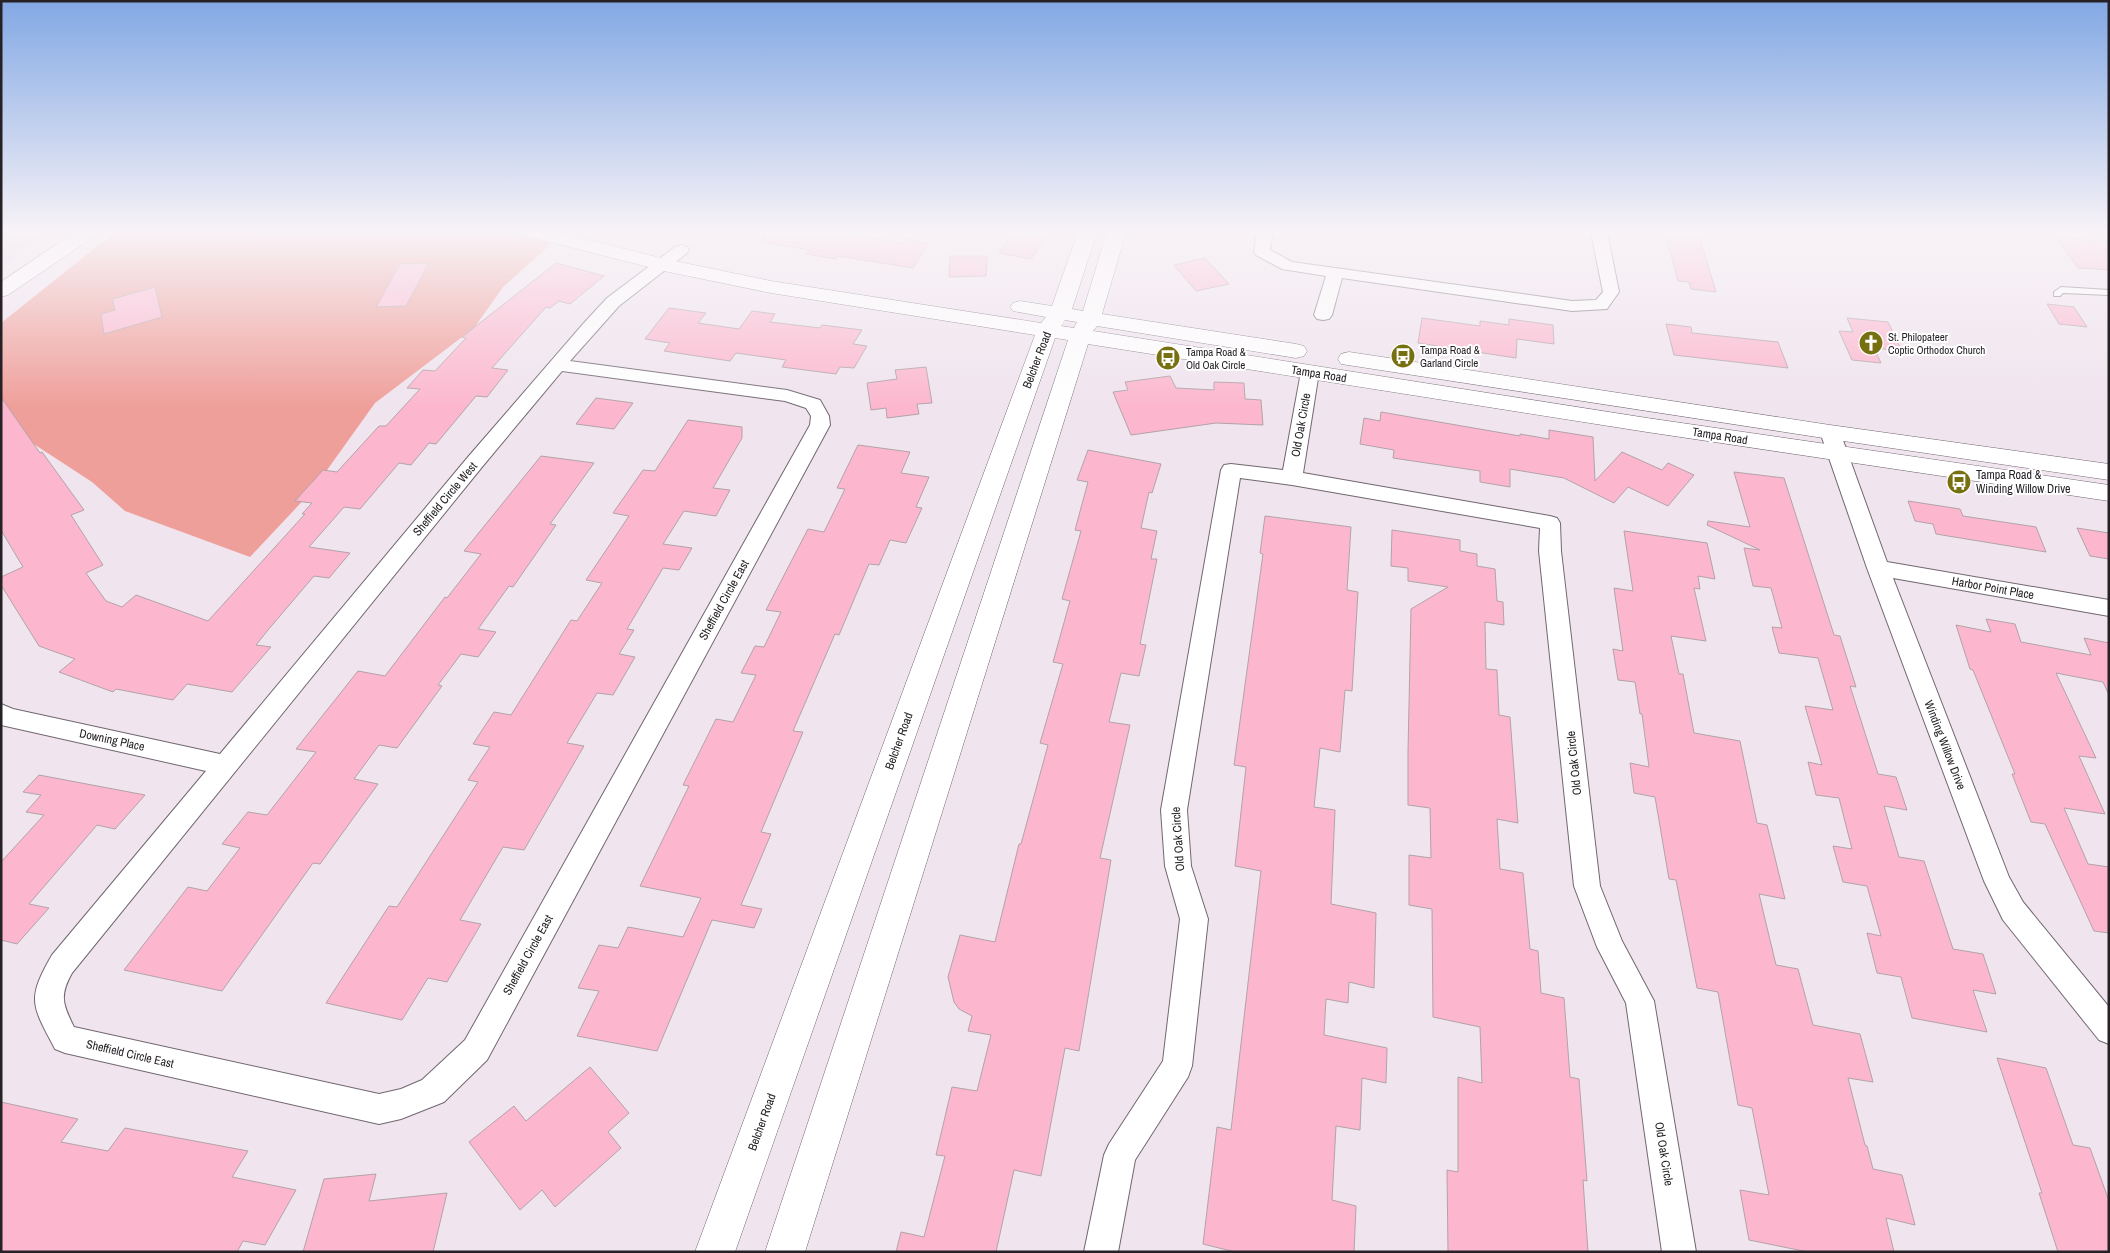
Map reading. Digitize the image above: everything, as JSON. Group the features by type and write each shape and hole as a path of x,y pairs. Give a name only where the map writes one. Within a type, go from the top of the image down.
{"main road":[{"name":"Tampa Road","path":"800,290 1312,353 2109,493"},
{"name":"Tampa Road","path":"912,290 995,303 1054,321"},
{"name":"Belcher Road","path":"714,1252 1065,290"},
{"path":"785,1252 1098,290"},
{"name":"Tampa Road","path":"1086,326 1310,372 1833,443 2109,472"}],"street":[{"name":"Sheffield Circle West","path":"225,765 557,365 613,302 626,290"},
{"path":"1323,315 1330,290"},
{"path":"1460,290 1572,306 1601,305 1612,290"},
{"name":"Sheffield Circle East","path":"225,765 62,964 50,985 49,1008 65,1039 379,1109 401,1104 434,1091 476,1050 820,425 820,416 813,404 787,396 557,365"},
{"name":"Old Oak Circle","path":"1292,478 1310,372"},
{"name":"Winding Willow Drive","path":"1833,443 1878,568 1997,881 2013,911 2109,1030"},
{"name":"Old Oak Circle","path":"1101,1252 1120,1155 1177,1066 1194,919 1178,866 1174,810 1231,470 1292,478 1550,523 1552,561 1587,886 1611,947 1640,1001 1679,1252"},
{"name":"Harbor Point Place","path":"1878,568 2109,608"},
{"name":"Downing Place","path":"1,713 6,717 225,765"}],"lane":[{"path":"2057,294 2061,290"},
{"path":"2084,290 2109,293"}],"shaded area":[{"path":"42,290 501,290 474,328 375,403 312,491 250,557 125,511 92,482 23,437 1,410 1,323"}],"building":[{"path":"143,290 156,290 162,317 104,334 101,314 115,310 112,299"},
{"path":"385,290 414,290 406,306 376,307"},
{"path":"521,290 586,290 570,304 559,301 550,308 546,307 492,368 508,370 487,397 476,396 436,444 429,443 411,465 399,463 360,509 344,507 309,547 350,553 329,578 314,576 268,630 256,645 271,647 232,692 187,684 173,700 116,689 113,692 59,672 75,659 39,646 1,585 1,577 23,567 1,530 1,397 40,453 42,452 84,510 71,515 103,565 86,573 106,601 122,607 136,595 208,621 305,514 302,514 312,503 295,501 323,470 337,472 379,426 386,426 420,389 407,388 423,370 435,371 466,338 462,337"},
{"path":"2047,304 2074,307 2087,327 2059,324"},
{"path":"669,308 706,313 698,323 739,329 752,311 775,314 770,322 820,328 822,325 862,330 853,344 867,346 854,368 840,367 836,374 782,367 786,360 736,353 730,361 664,351 670,343 645,339"},
{"path":"1422,318 1480,326 1480,321 1509,325 1509,319 1553,325 1554,344 1517,339 1516,358 1418,343"},
{"name":"St. Philopateer Coptic Orthodox Church","path":"1847,318 1888,322 1902,351 1874,348 1881,363 1852,360 1839,331 1853,332"},
{"path":"1666,324 1691,327 1692,333 1778,342 1788,368 1674,355"},
{"path":"926,367 932,403 917,404 919,414 887,418 886,408 871,410 867,383 897,379 895,370"},
{"path":"1170,376 1176,388 1214,390 1214,382 1244,383 1245,399 1261,400 1263,425 1216,423 1131,435 1113,392 1128,390 1125,382"},
{"path":"596,398 633,403 614,429 576,424"},
{"path":"1381,412 1520,436 1520,434 1549,439 1549,430 1593,437 1595,481 1622,452 1662,470 1668,463 1694,475 1668,506 1628,487 1614,503 1564,478 1510,469 1510,487 1480,482 1480,471 1393,458 1394,450 1360,444 1364,418 1380,421"},
{"path":"688,420 742,427 742,438 713,488 730,490 716,516 684,511 663,544 692,548 679,570 663,568 627,629 634,630 619,654 635,657 613,695 597,693 567,743 584,746 524,850 503,847 460,920 481,924 447,982 428,978 402,1020 326,1003 389,906 397,907 478,782 468,780 490,747 473,744 494,712 511,715 571,620 577,621 602,583 586,580 629,516 613,513 643,470 655,471"},
{"path":"858,445 910,452 901,473 929,477 916,507 922,508 906,543 890,540 879,565 869,564 839,635 835,634 793,731 803,732 761,832 771,834 741,905 762,909 754,928 712,920 657,1051 577,1036 599,991 578,988 599,945 618,948 628,927 683,937 701,898 640,886 689,786 683,785 716,719 733,722 756,675 741,673 755,646 764,647 781,612 766,610 808,529 824,532 845,489 837,488"},
{"path":"1088,450 1161,464 1152,493 1149,492 1141,528 1157,531 1151,559 1157,559 1140,644 1146,645 1139,676 1121,673 1109,722 1130,725 1100,858 1111,860 1079,1051 1065,1048 1041,1176 1014,1170 996,1252 896,1252 901,1232 924,1237 945,1156 936,1155 952,1087 977,1091 991,1035 968,1031 972,1016 959,1009 954,1002 948,977 960,935 995,942 1019,844 1021,844 1048,745 1040,743 1063,664 1053,662 1070,601 1062,599 1081,531 1075,530 1088,482 1077,480"},
{"path":"541,456 594,463 550,524 556,525 513,587 509,586 478,629 496,632 478,657 461,654 438,685 442,686 397,748 379,745 354,779 378,784 320,864 313,863 222,991 124,970 188,887 207,891 240,848 222,844 248,812 267,815 316,752 296,749 358,671 385,676 445,597 447,598 481,554 464,551"},
{"path":"1734,472 1784,478 1834,635 1840,636 1856,687 1850,686 1878,774 1896,777 1907,810 1884,806 1899,857 1924,861 1953,949 1983,954 1996,994 1973,990 1987,1032 1912,1018 1901,977 1877,973 1867,933 1881,936 1867,886 1843,882 1833,846 1852,849 1839,798 1816,795 1808,762 1822,765 1805,706 1833,710 1818,658 1779,653 1772,627 1782,628 1771,588 1753,586 1744,548 1760,550 1707,525 1708,521 1750,527"},
{"path":"1908,501 1960,509 1963,516 2036,527 2046,552 1936,534 1933,524 1915,521"},
{"path":"1265,516 1351,527 1347,590 1358,592 1352,691 1345,690 1340,752 1320,748 1314,807 1335,810 1331,904 1376,913 1374,988 1349,982 1348,1003 1326,999 1324,1035 1387,1048 1386,1083 1362,1078 1360,1130 1336,1126 1332,1200 1356,1206 1354,1252 1235,1252 1203,1244 1217,1127 1231,1130 1261,871 1235,866 1246,767 1234,765 1263,554 1260,553"},
{"path":"2077,528 2109,533 2109,559 2090,556"},
{"path":"1392,530 1460,540 1460,551 1477,554 1477,566 1495,569 1497,601 1503,602 1504,625 1485,622 1486,669 1497,670 1499,715 1510,717 1518,823 1497,819 1500,869 1523,873 1530,949 1538,951 1541,993 1564,998 1570,1077 1579,1079 1587,1181 1583,1180 1588,1252 1448,1252 1447,1170 1458,1172 1458,1077 1482,1083 1480,1027 1433,1017 1432,909 1409,905 1409,855 1431,858 1430,808 1408,805 1408,752 1411,609 1448,587 1408,581 1408,568 1391,566"},
{"path":"1624,531 1707,543 1715,579 1698,576 1700,589 1694,588 1706,641 1671,636 1679,674 1683,674 1694,733 1740,741 1757,823 1767,825 1785,899 1759,894 1776,965 1798,969 1813,1025 1860,1034 1873,1082 1848,1078 1865,1145 1867,1146 1873,1169 1902,1175 1915,1225 1886,1218 1894,1252 1808,1252 1749,1240 1740,1190 1769,1195 1752,1108 1738,1105 1718,992 1697,988 1676,880 1669,879 1655,797 1634,793 1630,763 1649,767 1642,714 1640,714 1635,682 1618,680 1613,649 1623,651 1614,588 1633,591"},
{"path":"1986,619 2015,624 2021,642 2091,655 2084,638 2109,643 2109,695 2103,682 2056,673 2096,758 2079,756 2105,814 2064,808 2088,864 2109,867 2109,933 2094,931 2045,824 2031,822 2012,774 2015,774 1973,670 1970,669 1956,625 1991,632"},
{"path":"39,775 145,795 115,829 97,825 29,904 49,908 17,944 1,940 1,862 44,815 26,812 41,795 23,792"},
{"path":"1997,1058 2046,1068 2073,1145 2090,1148 2109,1201 2109,1252 2058,1252 2039,1193 2042,1193"},
{"path":"590,1067 629,1113 608,1132 621,1148 555,1207 542,1190 520,1210 469,1142 514,1106 526,1121"},
{"path":"1,1102 78,1119 61,1142 108,1151 125,1128 248,1151 232,1177 296,1190 265,1245 243,1241 237,1252 1,1252"},
{"path":"376,1174 369,1201 447,1193 433,1252 303,1252 324,1179"}],"place":[{"name":"St. Philopateer Coptic Orthodox Church","path":"1871,343"},
{"name":"Tampa Road & Garland Circle","path":"1403,356"},
{"name":"Tampa Road & Old Oak Circle","path":"1168,358"},
{"name":"Tampa Road & Winding Willow Drive","path":"1959,482"}]}
